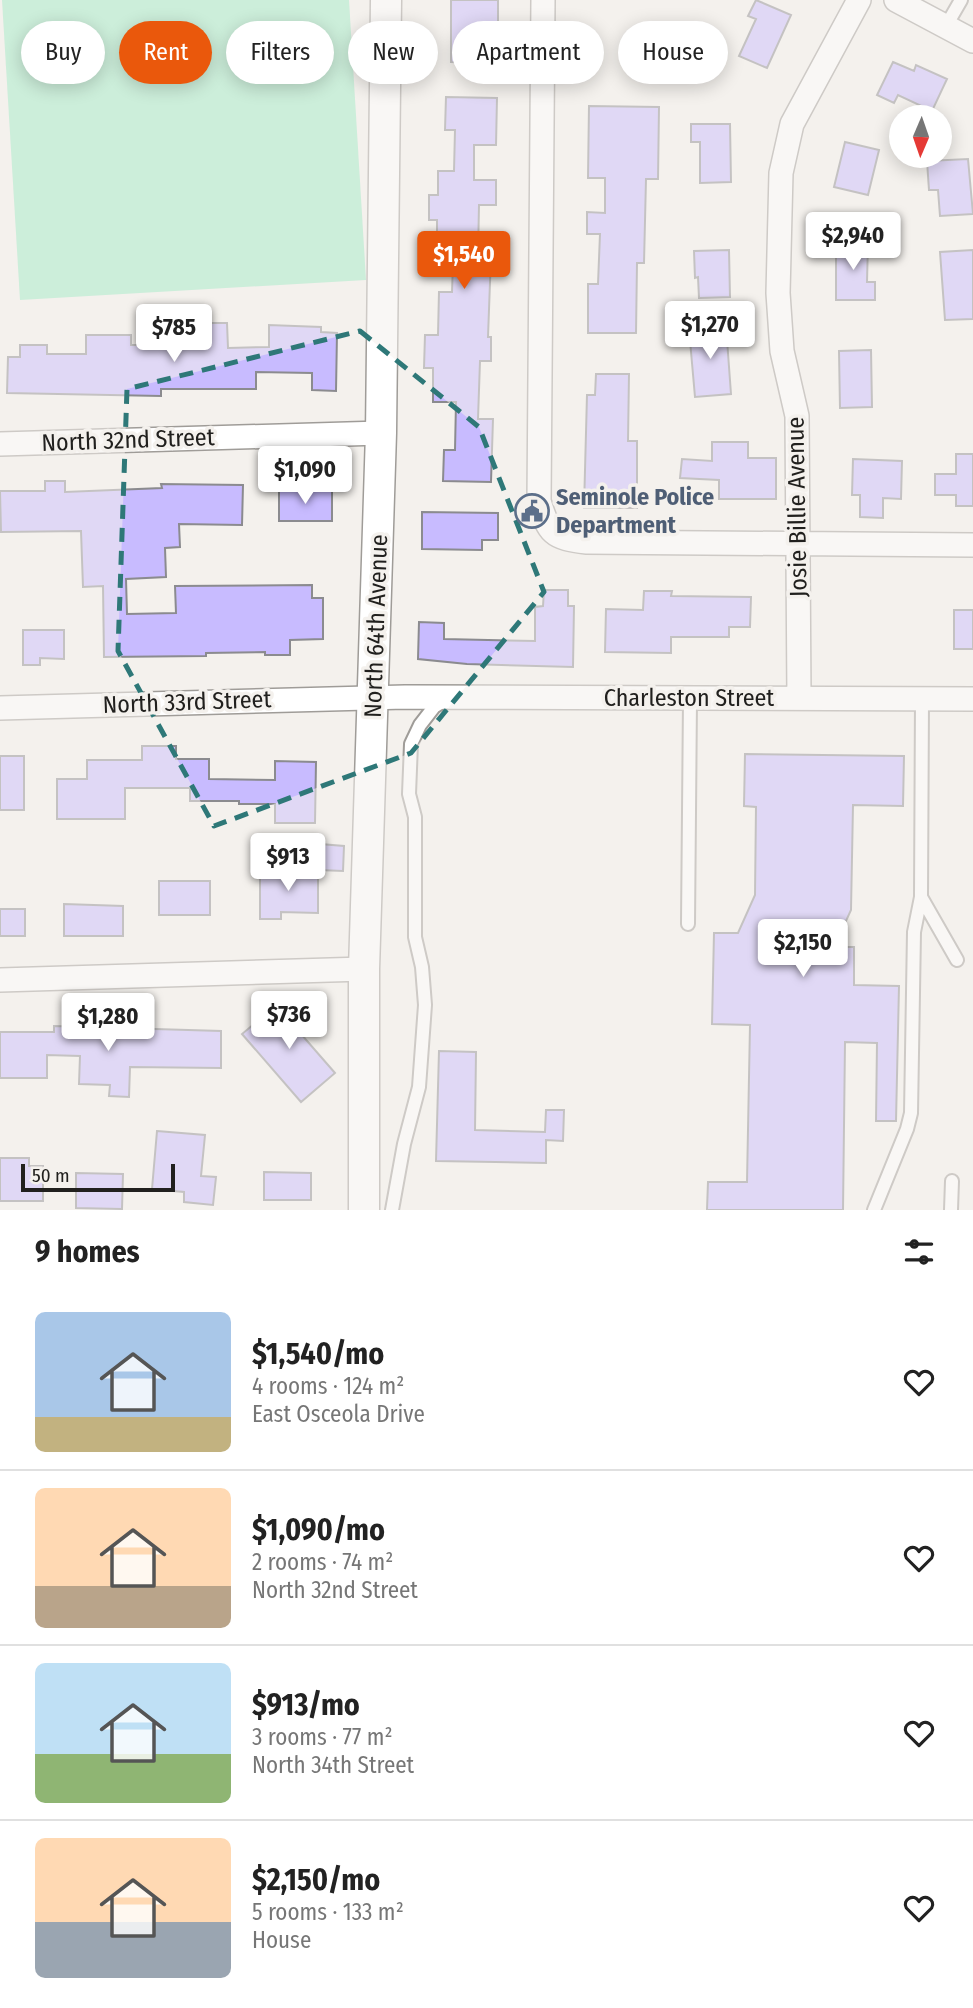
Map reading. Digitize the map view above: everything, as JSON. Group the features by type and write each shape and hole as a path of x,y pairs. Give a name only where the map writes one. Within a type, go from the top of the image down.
{"street":[{"name":"North 64th Avenue","path":"364,1210 364,969 381,433 386,0"},
{"path":"543,0 539,501 547,526 562,539 587,542 973,545"},
{"name":"Josie Billie Avenue","path":"799,698 797,416 782,351 778,293 781,173 792,124 859,0"},
{"path":"896,0 973,41"},
{"name":"North 32nd Street","path":"0,444 381,433"},
{"name":"North 33rd Street","path":"0,708 405,697"},
{"name":"Charleston Street","path":"405,697 973,699"},
{"path":"0,980 364,969"}],"lane":[{"path":"946,26 961,0"},
{"path":"392,1210 404,1144 419,1087 425,1005 422,967 415,937 415,817 409,794 411,744 420,725 434,707 450,697"},
{"path":"688,924 690,699"},
{"path":"874,1210 908,1129 911,1113 914,932 921,897 922,699"},
{"path":"921,897 957,960"},
{"path":"951,1210 952,1181"}],"highlighted area":[{"path":"360,331 479,427 544,592 411,753 214,826 118,651 127,389"}],"green space":[{"path":"2,0 349,0 348,84 354,84 366,280 20,300"}],"building":[{"path":"451,0 498,0 498,21 452,21 451,62"},
{"path":"756,0 791,15 767,68 739,56 756,19 748,16"},
{"path":"893,62 914,71 916,65 947,79 935,105 919,105 898,95 894,103 877,95"},
{"path":"446,97 497,98 496,145 474,145 474,180 496,180 496,205 479,205 478,255 491,255 488,337 491,337 491,361 480,361 478,419 493,419 491,482 443,481 444,450 455,450 456,402 433,402 433,368 424,368 425,335 438,335 439,292 452,292 454,234 437,234 437,220 429,220 429,195 438,195 438,171 454,171 455,130 445,130"},
{"path":"589,106 659,107 658,179 646,179 644,263 637,263 636,333 588,333 588,284 598,284 600,234 587,234 587,212 605,213 605,178 588,178"},
{"path":"691,124 730,124 731,182 700,183 700,142 691,142"},
{"path":"845,142 879,150 868,195 834,187"},
{"path":"968,159 973,214 940,216 938,190 929,190 927,168 952,168 952,160"},
{"path":"836,242 868,242 867,282 875,282 875,300 836,300"},
{"path":"729,250 730,297 699,298 694,251"},
{"path":"973,250 973,319 945,320 940,252"},
{"path":"210,323 227,323 228,348 269,347 269,325 321,327 321,332 337,333 336,391 312,390 312,373 256,372 256,389 161,389 161,396 7,393 8,357 20,357 20,345 47,345 47,354 86,354 86,335 131,335 131,345 210,345"},
{"path":"726,326 731,394 695,397 689,329"},
{"path":"871,350 872,407 840,408 839,351"},
{"path":"596,374 629,374 628,441 637,441 637,508 584,508 587,395 595,395"},
{"path":"712,442 748,442 748,458 776,458 776,499 719,499 719,480 680,478 682,459 712,461"},
{"path":"956,454 973,454 973,506 956,506 956,495 935,495 935,474 956,474"},
{"path":"853,459 902,461 901,499 883,498 883,518 860,517 860,495 852,495"},
{"path":"45,481 65,481 65,492 162,488 161,484 243,485 242,525 179,524 180,547 165,548 166,577 126,579 127,614 176,613 175,586 312,585 312,598 323,598 323,639 290,640 290,655 265,655 265,652 206,653 206,656 104,657 103,586 83,587 81,531 1,532 0,491 45,491"},
{"path":"279,490 332,490 332,521 279,521"},
{"path":"422,512 498,513 498,540 482,540 482,550 422,549"},
{"path":"544,590 568,590 568,606 574,606 573,667 467,664 418,659 419,622 444,623 444,639 535,641 535,607 543,606"},
{"path":"644,591 672,591 671,596 751,597 750,627 729,627 729,637 671,637 671,653 605,652 606,609 643,610"},
{"path":"954,610 973,610 973,649 954,649"},
{"path":"23,630 64,630 64,659 40,658 40,665 23,665"},
{"path":"142,746 176,746 176,759 209,759 209,779 275,780 275,761 316,762 315,823 275,823 275,804 190,801 190,788 125,788 125,819 57,819 57,779 87,779 87,760 142,760"},
{"path":"745,754 904,756 903,806 853,805 851,910 834,947 854,947 854,985 899,986 896,1121 876,1121 877,1043 845,1042 843,1210 707,1210 708,1182 747,1182 750,1025 712,1024 714,933 738,933 755,895 756,807 744,806"},
{"path":"0,756 24,756 24,810 0,810"},
{"path":"320,844 344,846 343,871 319,870"},
{"path":"260,871 318,872 318,913 281,912 281,919 260,919"},
{"path":"159,881 210,881 210,915 159,915"},
{"path":"64,904 123,906 123,936 64,936"},
{"path":"0,909 25,909 25,936 0,936"},
{"path":"285,998 302,1018 294,1026 335,1073 301,1102 242,1034"},
{"path":"54,1026 221,1031 221,1068 130,1067 129,1097 109,1096 110,1085 79,1084 80,1056 47,1055 47,1078 0,1078 0,1032 54,1032"},
{"path":"439,1051 476,1052 475,1130 545,1132 546,1110 564,1110 563,1141 546,1140 546,1163 436,1161"},
{"path":"157,1131 205,1135 201,1176 216,1177 213,1205 184,1202 184,1192 152,1189"},
{"path":"0,1158 29,1158 29,1166 43,1166 43,1201 0,1201"},
{"path":"264,1172 311,1173 311,1200 264,1200"},
{"path":"76,1173 123,1174 122,1209 76,1208"}],"place":[{"name":"Seminole Police Department","path":"532,511"}]}
